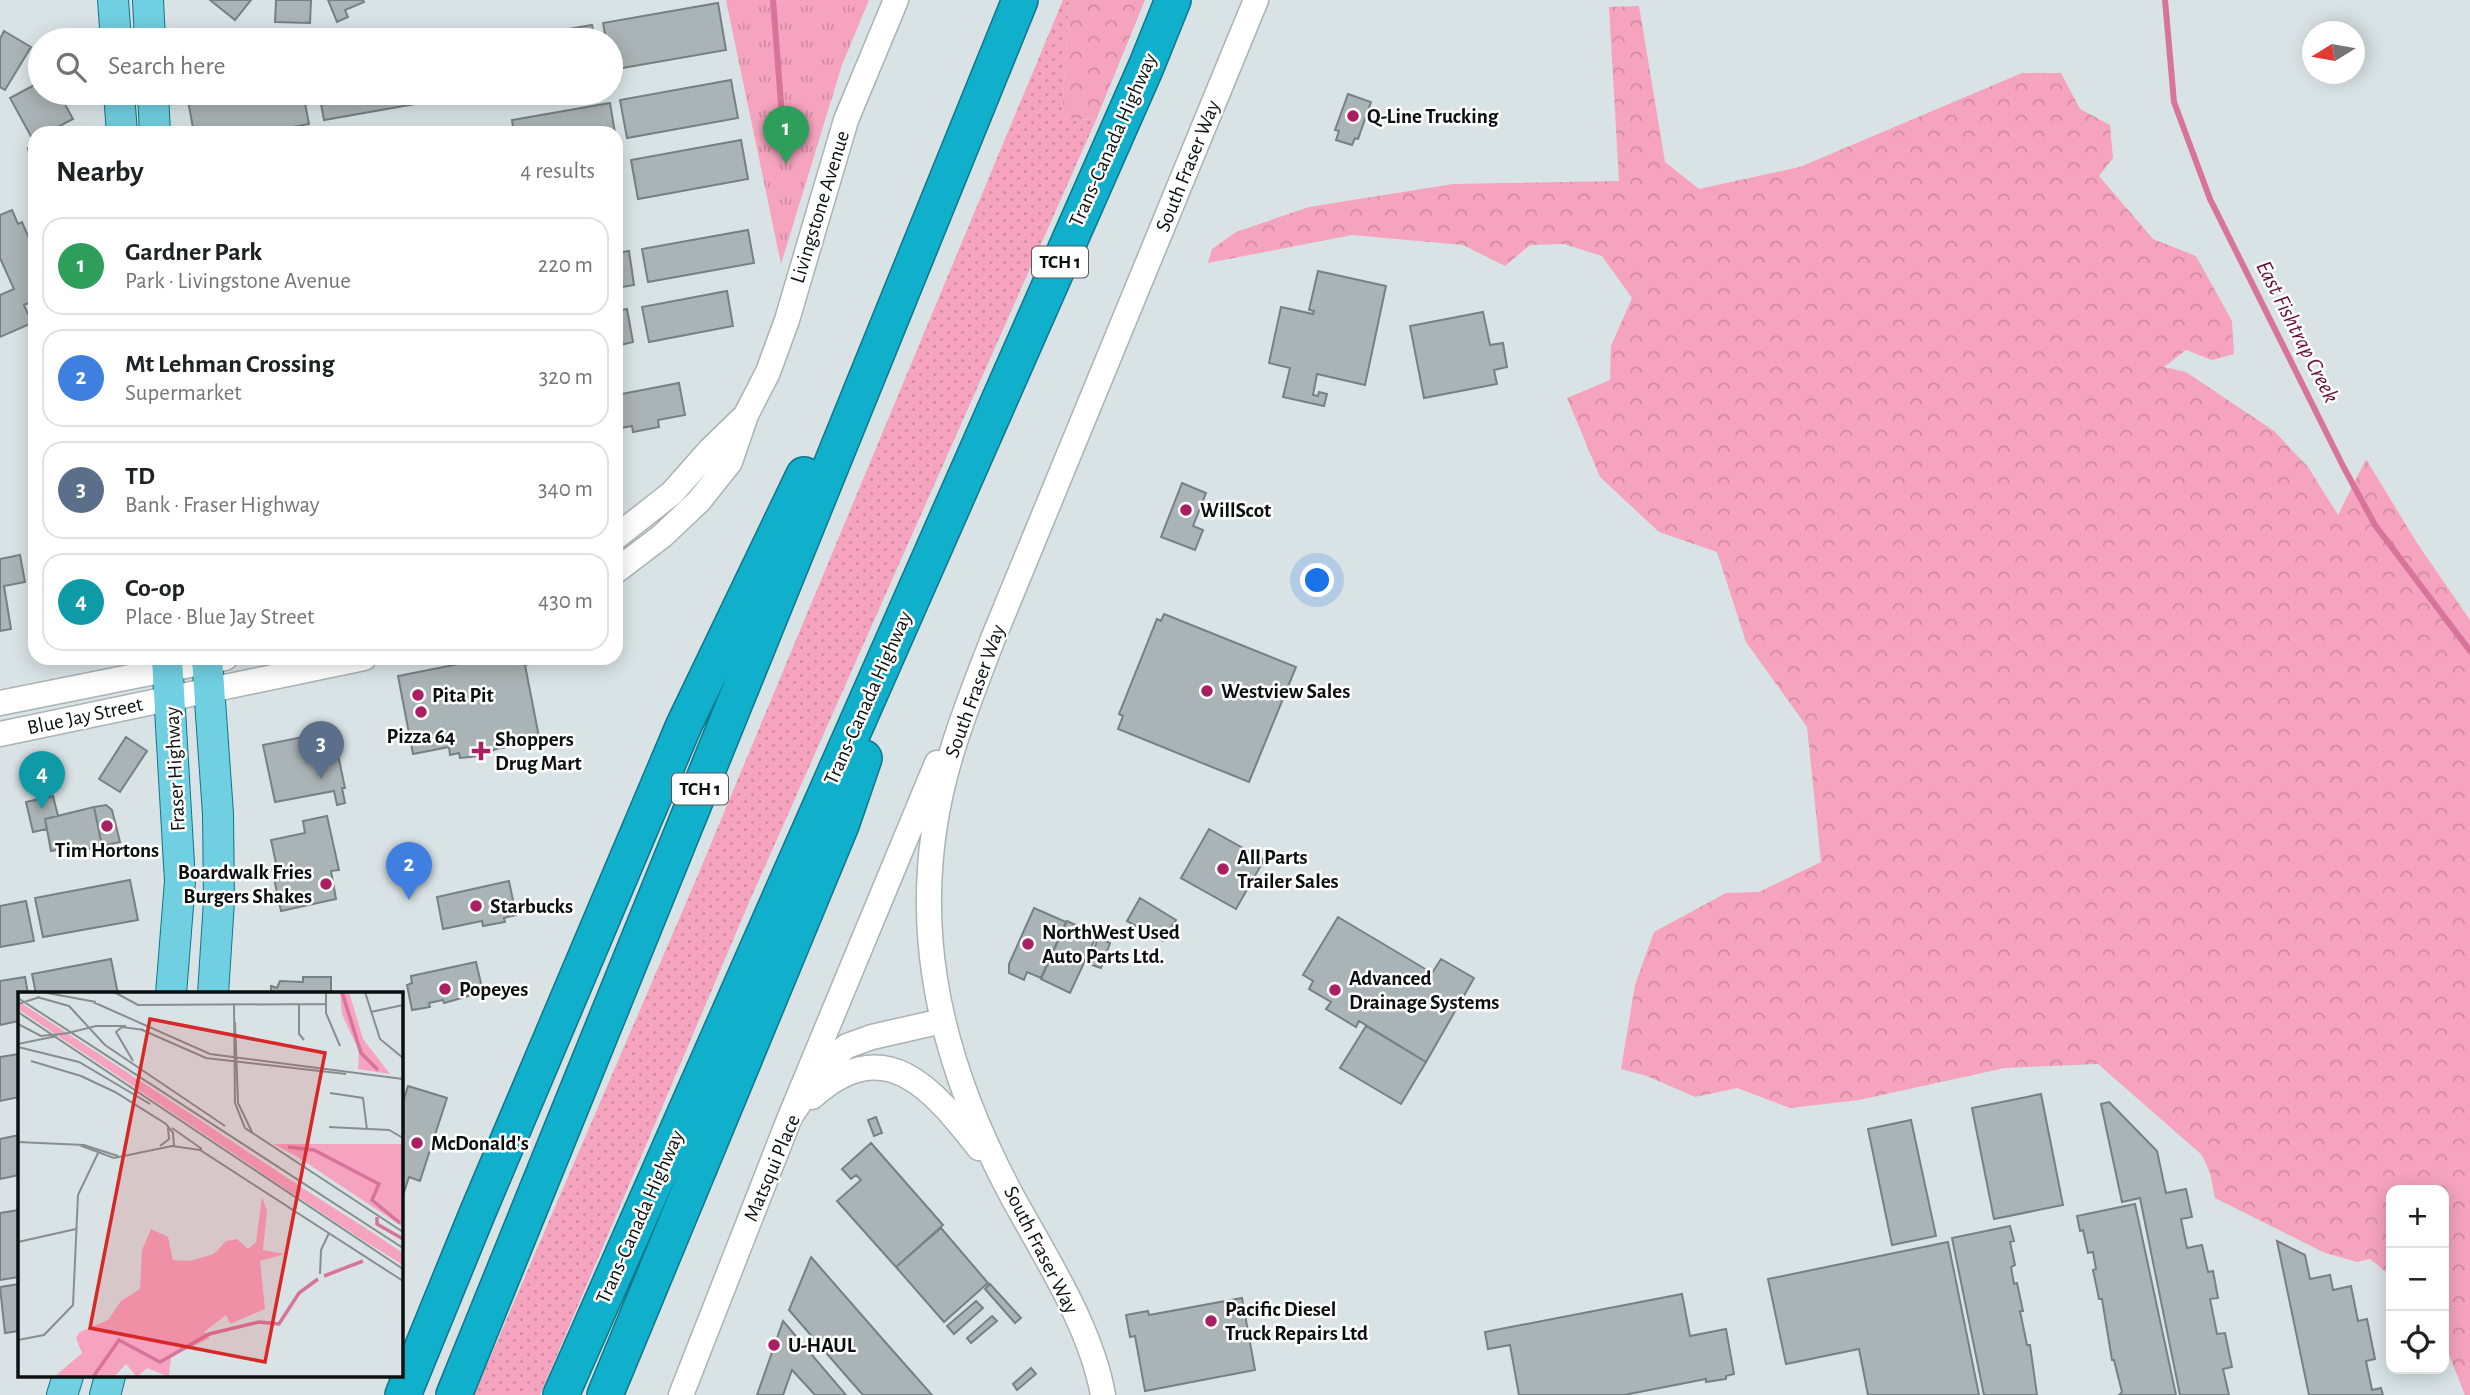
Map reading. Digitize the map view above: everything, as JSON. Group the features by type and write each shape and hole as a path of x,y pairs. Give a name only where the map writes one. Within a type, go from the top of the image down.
{"highway":[{"name":"TCH 1","path":"454,1395 1020,0"},
{"name":"Trans-Canada Highway","path":"561,1395 1146,67 1173,0"},
{"path":"403,1395 684,725 946,182"},
{"path":"605,1395 841,825 945,523"},
{"path":"402,1362 477,1214"},
{"path":"385,1395 394,1378"}],"main road":[{"path":"113,0 115,28"},
{"path":"148,0 149,28"},
{"path":"120,105 121,126"},
{"path":"154,105 155,126"},
{"name":"Fraser Highway","path":"173,665 201,677"},
{"path":"194,992 199,953 199,829 194,753 201,677"},
{"name":"Fraser Highway","path":"171,992 201,677"},
{"name":"Fraser Highway","path":"201,677 218,814 219,901 213,992"},
{"path":"62,1395 67,1378"},
{"path":"105,1395 109,1378"}],"street":[{"name":"Livingstone Avenue","path":"629,561 662,537 699,500 730,462 746,415 768,372 787,320 846,120 896,0"},
{"name":"South Fraser Way","path":"1103,1395 1068,1297 1013,1198 971,1109 942,1021 931,963 929,876 936,825 953,747 992,641 1256,0"},
{"name":"Livingstone Avenue","path":"623,532 672,493 746,415"},
{"path":"790,1117 953,724 992,641"},
{"name":"Blue Jay Street","path":"0,703 160,665"},
{"name":"Blue Jay Street","path":"173,665 201,677"},
{"path":"201,677 305,665"},
{"name":"Blue Jay Street","path":"0,734 201,677"},
{"name":"Matsqui Place","path":"681,1395 790,1117 826,1063 847,1046 872,1037 942,1021"},
{"path":"790,1117 830,1080 845,1072 872,1069 902,1072 922,1084 960,1123 1013,1198"}],"green space":[{"path":"726,0 869,0 842,65 781,264"},
{"path":"1063,0 1069,0 1062,118 1096,120 750,900 540,1395 474,1395 695,882"},
{"path":"1069,0 1145,0 1096,120 1062,118"},
{"path":"1639,6 1665,162 1699,189 1800,167 2022,73 2061,73 2080,109 2110,125 2113,158 2099,176 2153,239 2196,256 2232,321 2234,354 2212,360 2186,350 2164,367 2186,372 2274,431 2308,467 2338,515 2366,459 2417,543 2470,620 2470,1395 2465,1395 2449,1355 2449,1185 2386,1185 2386,1272 2370,1259 2357,1262 2325,1253 2215,1198 2210,1173 2202,1155 2098,1064 2005,1068 1859,1100 1790,1108 1737,1088 1695,1097 1647,1076 1621,1069 1635,985 1654,932 1726,893 1759,892 1821,862 1807,727 1746,642 1717,552 1659,532 1600,477 1567,398 1610,380 1611,346 1632,298 1602,256 1564,244 1530,245 1505,266 1463,245 1352,235 1208,263 1212,249 1236,232 1309,207 1453,184 1619,181 1609,7"}],"building":[{"path":"210,0 251,0 235,20"},
{"path":"276,0 311,0 310,23 275,22"},
{"path":"328,0 364,2 345,10 348,17 337,22"},
{"path":"718,3 726,50 623,68 623,28 604,28 603,23"},
{"path":"4,31 28,45 28,52 5,90 0,87 0,39"},
{"path":"731,80 738,118 627,138 621,105 623,99"},
{"path":"28,88 28,105 65,105 73,119 60,126 28,126 28,131 10,98"},
{"name":"Q-Line Trucking","path":"1348,94 1371,102 1358,139 1355,138 1352,145 1336,140 1339,131 1335,130"},
{"path":"189,105 305,105 309,124 298,126 193,126"},
{"path":"321,105 410,105 324,120"},
{"path":"610,105 614,126 513,126 512,120"},
{"path":"741,140 748,179 638,199 631,160"},
{"path":"12,210 18,224 22,222 28,236 28,303 24,305 28,314 28,325 0,337 0,295 14,289 0,258 0,215"},
{"path":"748,230 754,263 648,282 642,249"},
{"path":"629,251 634,285 623,287 623,252"},
{"path":"1318,271 1386,286 1365,385 1317,374 1313,395 1318,396 1319,392 1327,394 1324,406 1283,397 1290,368 1269,363 1281,307 1313,314 1314,311 1309,310"},
{"path":"727,291 733,326 649,342 642,307"},
{"path":"627,309 633,342 623,344 623,310"},
{"path":"1483,312 1490,345 1503,343 1507,367 1494,370 1497,384 1424,398 1410,326"},
{"path":"679,383 685,415 658,420 659,427 633,432 632,426 623,428 623,394"},
{"name":"WillScot","path":"1182,483 1206,493 1193,526 1203,530 1195,550 1161,537"},
{"path":"20,555 25,582 4,586 11,629 0,631 0,559"},
{"name":"Westview Sales","path":"1164,614 1296,667 1249,782 1118,729 1123,716 1119,714 1157,619 1161,621"},
{"path":"454,665 525,665 539,737 512,742 512,746 480,756 460,758 459,753 450,755 449,747 413,754 398,676"},
{"path":"333,731 345,788 342,788 345,803 337,805 334,791 275,802 263,745"},
{"path":"126,737 147,751 120,792 99,779"},
{"path":"53,796 58,816 45,819 47,829 33,832 26,802"},
{"name":"Tim Hortons","path":"106,805 112,810 120,842 102,846 94,807"},
{"path":"94,807 102,846 73,852 72,847 51,851 45,819"},
{"path":"327,816 339,870 331,871 336,899 281,911 272,869 277,868 271,840 305,833 303,821"},
{"name":"All Parts Trailer Sales","path":"1209,829 1264,860 1236,909 1181,878"},
{"path":"130,880 138,920 43,937 35,898"},
{"name":"Starbucks","path":"509,881 516,915 504,918 505,922 483,926 482,921 443,929 437,897"},
{"path":"1140,898 1176,920 1163,941 1127,921"},
{"path":"26,901 34,941 0,947 0,906"},
{"path":"1034,908 1066,922 1041,978 1027,972 1024,980 1009,973 1009,964"},
{"path":"1338,917 1432,973 1441,959 1474,978 1426,1062 1359,1021 1356,1027 1326,1009 1331,1002 1309,989 1313,981 1303,975"},
{"path":"1067,921 1097,935 1070,993 1041,979"},
{"path":"1098,938 1110,943 1101,968 1089,964"},
{"path":"111,959 118,992 36,992 32,974"},
{"name":"Popeyes","path":"476,962 483,992 444,1003 443,1000 429,1003 430,1007 412,1010 407,985 412,983 411,976"},
{"path":"25,977 28,992 18,992 18,1021 0,1025 0,981"},
{"path":"303,977 331,977 331,992 271,992 271,986 277,988 280,981 303,982"},
{"path":"1366,1026 1426,1062 1401,1104 1340,1068"},
{"path":"18,1054 18,1097 0,1101 0,1057"},
{"name":"McDonald's","path":"408,1086 447,1098 420,1181 409,1177 403,1195 402,1195 402,1106"},
{"path":"2041,1094 2063,1205 1994,1219 1972,1108"},
{"path":"2109,1102 2157,1151 2166,1193 2186,1189 2192,1217 2181,1219 2187,1248 2202,1245 2208,1272 2213,1271 2218,1298 2210,1299 2217,1334 2225,1333 2232,1367 2223,1369 2229,1395 2180,1395 2140,1198 2122,1202 2101,1104"},
{"path":"876,1117 882,1133 874,1136 868,1120"},
{"path":"1911,1120 1936,1236 1892,1245 1868,1129"},
{"path":"18,1135 18,1175 0,1179 0,1139"},
{"path":"871,1143 943,1225 896,1267 837,1201 861,1180 856,1175 851,1179 842,1169"},
{"path":"2135,1204 2176,1395 2119,1395 2122,1392 2112,1360 2102,1299 2099,1299 2093,1270 2096,1269 2093,1252 2088,1253 2083,1230 2080,1231 2077,1216"},
{"path":"18,1210 18,1277 0,1280 0,1213"},
{"path":"2010,1226 2015,1265 2011,1267 2023,1311 2020,1311 2027,1345 2030,1345 2037,1395 1984,1395 1952,1238"},
{"path":"941,1228 988,1283 944,1322 896,1267"},
{"path":"2277,1241 2305,1255 2310,1279 2330,1275 2333,1290 2351,1286 2358,1321 2367,1319 2375,1359 2366,1361 2372,1390 2381,1388 2383,1395 2309,1395"},
{"path":"1948,1242 1979,1395 1868,1395 1859,1349 1786,1364 1768,1279"},
{"path":"811,1257 932,1395 863,1395 848,1378 789,1310"},
{"path":"18,1284 18,1331 5,1333 0,1287"},
{"path":"990,1284 1021,1318 1015,1323 985,1289"},
{"path":"1682,1294 1690,1336 1726,1329 1734,1374 1726,1376 1726,1379 1706,1382 1706,1379 1624,1395 1519,1395 1510,1345 1488,1349 1485,1332"},
{"path":"1242,1298 1255,1370 1145,1391 1135,1336 1130,1337 1126,1315 1148,1311 1149,1315"},
{"path":"976,1301 983,1308 954,1334 947,1326"},
{"path":"992,1316 997,1321 971,1343 967,1338"},
{"path":"783,1321 846,1395 815,1395 792,1370 783,1395 757,1395"},
{"path":"1031,1368 1036,1374 1017,1390 1013,1384"}],"waterway":[{"path":"773,0 784,143"},
{"name":"East Fishtrap Creek","path":"2165,0 2174,102 2210,199 2375,525 2470,651"}],"place":[{"name":"Q-Line Trucking","path":"1353,116"},
{"name":"Gardner Park","path":"786,164"},
{"name":"WillScot","path":"1186,510"},
{"name":"Westview Sales","path":"1207,691"},
{"name":"Pita Pit","path":"418,695"},
{"name":"Pizza 64","path":"421,712"},
{"name":"Shoppers Drug Mart","path":"481,751"},
{"name":"TD","path":"321,779"},
{"name":"Co-op","path":"42,809"},
{"name":"Tim Hortons","path":"107,826"},
{"name":"All Parts Trailer Sales","path":"1223,869"},
{"name":"Boardwalk Fries Burgers Shakes","path":"326,884"},
{"name":"Mt Lehman Crossing","path":"409,900"},
{"name":"Starbucks","path":"476,906"},
{"name":"NorthWest Used Auto Parts Ltd.","path":"1028,944"},
{"name":"Popeyes","path":"445,989"},
{"name":"Advanced Drainage Systems","path":"1335,990"},
{"name":"McDonald's","path":"417,1143"},
{"name":"Pacific Diesel Truck Repairs Ltd","path":"1211,1321"},
{"name":"U-HAUL","path":"774,1345"}]}
